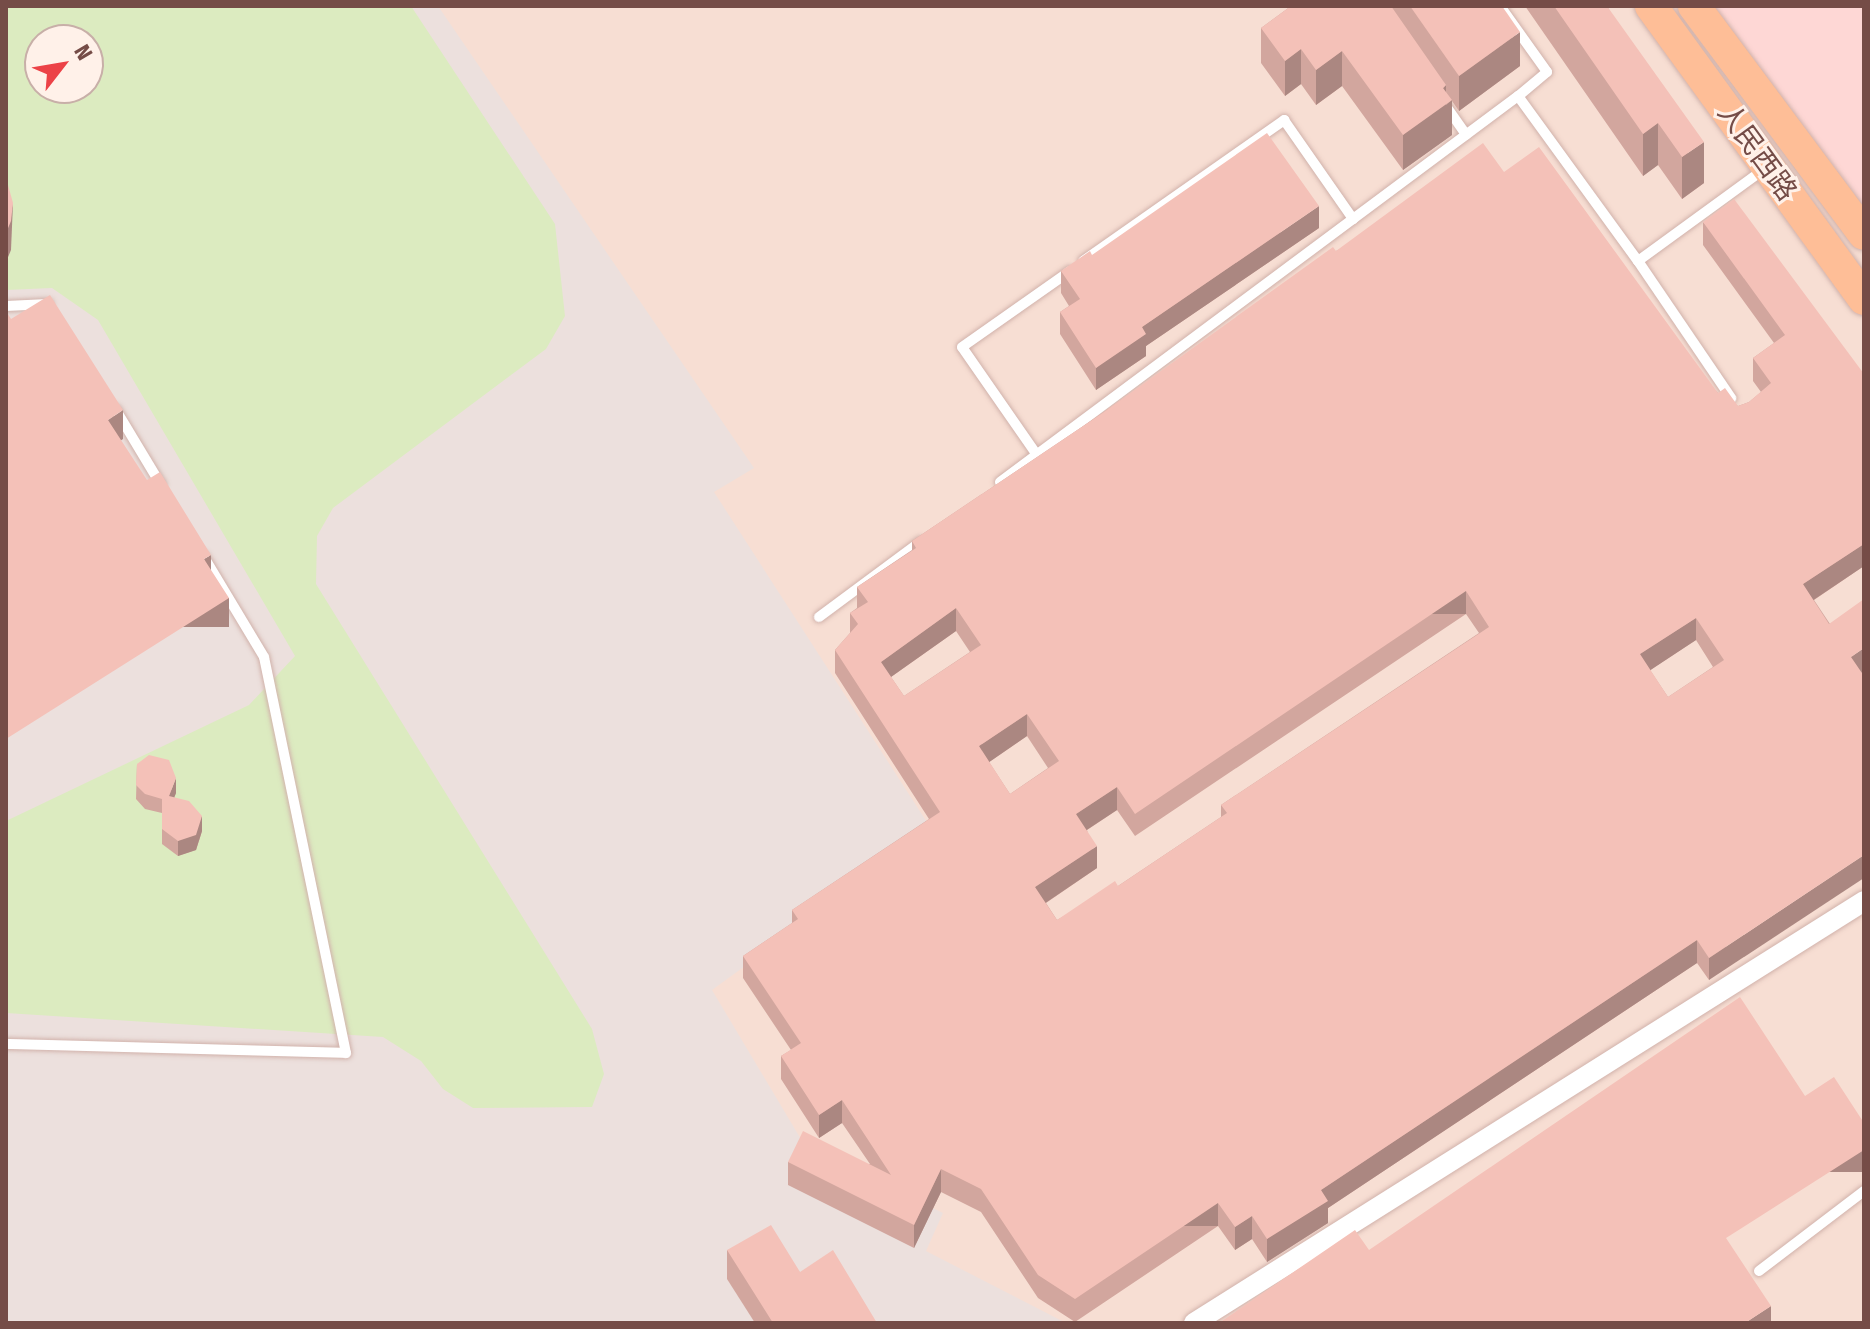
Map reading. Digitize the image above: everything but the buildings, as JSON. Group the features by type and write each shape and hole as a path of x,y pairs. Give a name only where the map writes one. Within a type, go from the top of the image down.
{"main road":[{"name":"人民西路","path":"1651,6 1864,299"},
{"name":"人民西路","path":"1694,6 1864,234"}],"street":[{"path":"1194,1323 1864,901"}],"lane":[{"path":"986,493 1547,72 1500,6"},
{"path":"1439,96 1466,135"},
{"path":"1518,96 1638,261 1736,405"},
{"path":"1037,455 962,347 1284,120 1353,219"},
{"path":"1638,261 1768,167"},
{"path":"6,306 52,303 60,317"},
{"path":"109,399 166,494"},
{"path":"819,617 935,531"},
{"path":"6,1044 346,1053 264,657 199,548"},
{"path":"1759,1271 1864,1191"}],"shaded area":[{"path":"6,6 1864,6 1864,1323 6,1323"},
{"path":"6,6 438,6 754,468 714,492 932,830 712,990 805,1146 943,1213 926,1251 1066,1323 6,1323"},
{"path":"1694,6 1864,6 1864,234"}],"green space":[{"path":"6,6 411,6 555,224 565,316 546,349 333,508 317,536 316,584 592,1029 604,1074 592,1107 473,1108 443,1089 421,1061 383,1037 6,1013 6,821 249,705 295,656 98,320 52,288 6,290"}]}
